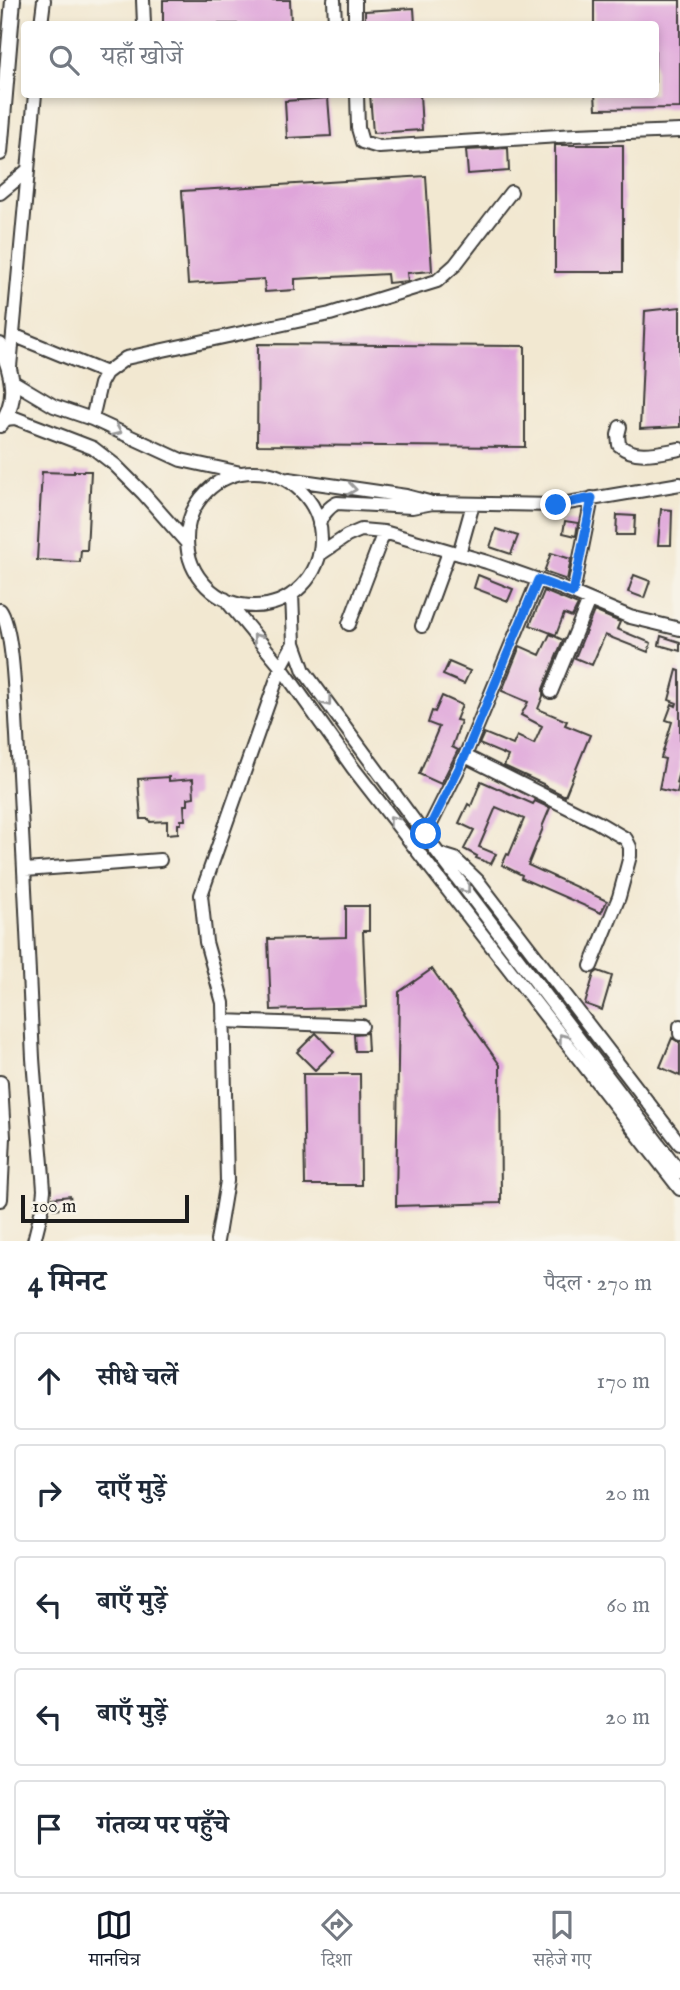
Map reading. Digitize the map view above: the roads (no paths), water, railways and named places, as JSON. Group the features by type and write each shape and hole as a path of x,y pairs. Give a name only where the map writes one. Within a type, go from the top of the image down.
{"main road":[{"path":"0,153 13,0"},
{"path":"0,345 11,374 14,392 2,422"},
{"path":"0,1083 4,1137 0,1199"}],"street":[{"path":"41,21 44,0"},
{"path":"143,0 144,21"},
{"path":"334,0 335,21"},
{"path":"355,0 355,21"},
{"path":"35,98 11,374 54,406 92,419 181,460 241,472 263,472 284,479 406,496 433,503"},
{"path":"357,98 358,128 362,142 379,147 680,131"},
{"path":"0,194 28,170"},
{"path":"92,419 100,384 106,373 126,358 330,314 437,281 455,265 511,192"},
{"path":"13,335 106,373"},
{"path":"2,422 15,418 93,447 143,493 187,543"},
{"path":"620,428 619,445 627,452 639,454 680,449"},
{"path":"241,472 222,479 207,490 195,506 188,524 187,543 190,560 198,576 210,589 225,599 242,605 259,606 277,602 292,594 304,583 319,555 319,524 312,506 300,490 284,479"},
{"path":"319,524 337,503 412,507 433,503 556,505 680,484"},
{"path":"573,593 592,498"},
{"path":"422,626 473,504"},
{"path":"319,555 361,530 384,532 538,580 630,617 680,629"},
{"path":"349,624 384,532"},
{"path":"426,834 465,756 538,580"},
{"path":"292,594 294,643 304,671 680,1172"},
{"path":"225,599 281,667 353,768 680,1189"},
{"path":"551,692 589,600"},
{"path":"0,610 9,632 25,870 33,1060 44,1190 34,1241"},
{"path":"217,1241 227,1181 223,1021 222,1003 206,942 201,895 281,667 294,643"},
{"path":"465,756 626,839 630,847 619,897 591,965"},
{"path":"439,853 455,859 477,880 680,1144"},
{"path":"25,870 160,860"},
{"path":"223,1021 362,1026"},
{"path":"680,1026 680,1034"}]}
